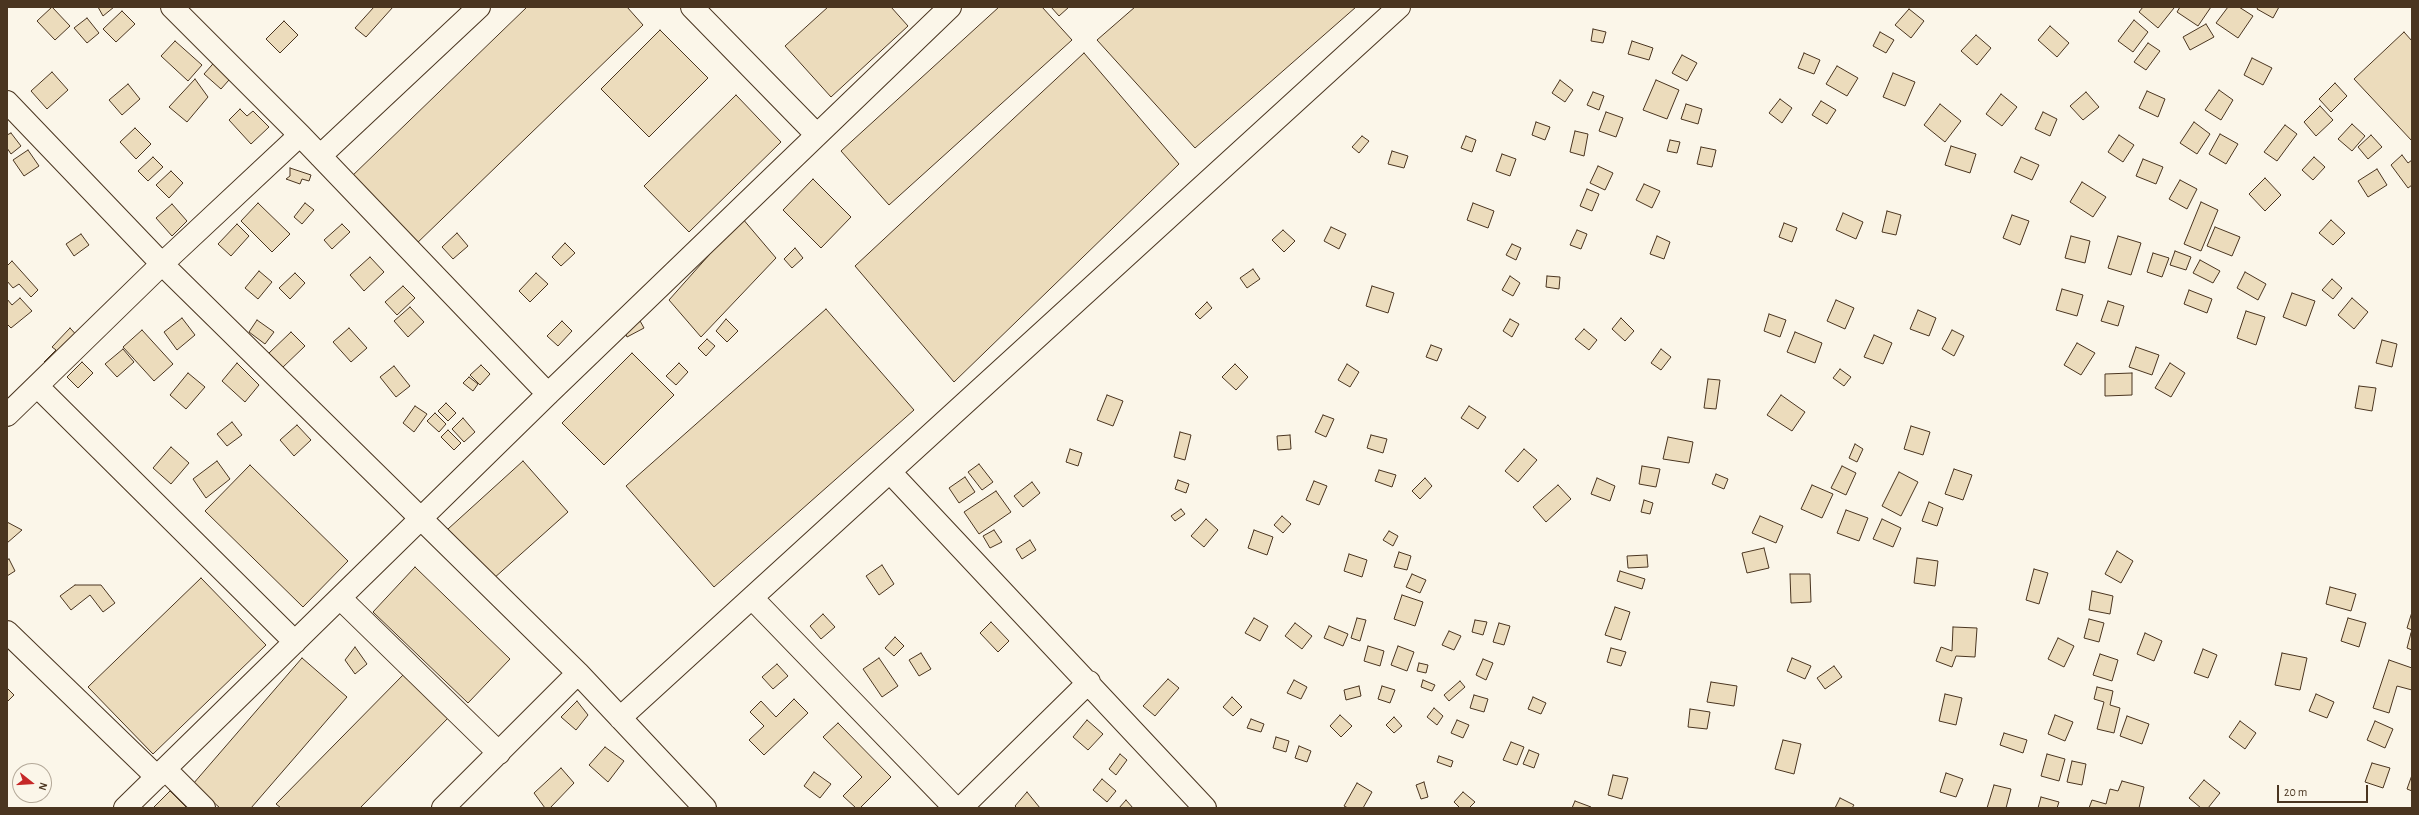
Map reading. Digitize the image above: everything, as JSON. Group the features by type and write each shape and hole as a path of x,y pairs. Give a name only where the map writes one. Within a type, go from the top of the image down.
{"street":[{"path":"172,7 300,135 548,394"},
{"path":"320,156 479,7"},
{"path":"692,7 817,135"},
{"path":"620,718 1399,7"},
{"path":"125,808 548,394 817,135 943,9"},
{"path":"7,102 162,264 578,673 705,808"},
{"path":"7,415 162,264 300,135"},
{"path":"37,386 295,642"},
{"path":"890,472 1089,682 1205,808"},
{"path":"340,598 499,753"},
{"path":"752,598 955,808"},
{"path":"7,632 161,773 204,808"},
{"path":"443,808 578,673"},
{"path":"961,808 1089,682"}],"building":[{"path":"52,7 70,26 55,40 37,21"},
{"path":"98,7 114,7 103,16"},
{"path":"374,7 393,7 366,37 355,28"},
{"path":"527,7 627,7 643,25 414,246 350,178"},
{"path":"828,7 891,7 908,26 831,97 785,46"},
{"path":"999,7 1042,7 1072,40 889,205 841,151"},
{"path":"1051,7 1069,7 1059,16"},
{"path":"1135,7 1356,7 1195,148 1097,40"},
{"path":"2143,7 2174,8 2158,28 2139,12"},
{"path":"2180,7 2211,7 2198,26 2177,12"},
{"path":"2228,7 2239,7 2253,16 2238,38 2216,23"},
{"path":"2258,7 2279,7 2273,18 2257,9"},
{"path":"1909,9 1924,21 1911,38 1895,25"},
{"path":"122,11 135,24 116,42 103,29"},
{"path":"87,18 99,33 87,43 74,28"},
{"path":"2134,20 2148,32 2133,52 2118,41"},
{"path":"284,21 298,35 280,53 266,39"},
{"path":"2206,24 2214,37 2190,50 2183,37"},
{"path":"2050,26 2069,43 2057,57 2038,40"},
{"path":"1593,29 1606,32 1603,43 1591,41"},
{"path":"660,30 708,78 649,137 601,89"},
{"path":"1880,32 1894,40 1886,53 1873,46"},
{"path":"2404,32 2412,41 2412,141 2354,79"},
{"path":"1976,35 1991,48 1977,65 1961,51"},
{"path":"175,41 202,65 188,81 161,56"},
{"path":"1632,41 1653,48 1649,60 1628,54"},
{"path":"2148,43 2160,51 2146,70 2134,62"},
{"path":"1084,53 1179,164 954,382 855,266"},
{"path":"1804,53 1820,60 1814,74 1798,68"},
{"path":"1682,55 1697,63 1687,81 1672,73"},
{"path":"219,57 236,72 221,89 204,74"},
{"path":"2252,58 2272,68 2263,85 2244,75"},
{"path":"1837,66 1858,78 1847,96 1826,84"},
{"path":"52,72 68,90 47,109 31,91"},
{"path":"1893,73 1915,82 1905,106 1883,97"},
{"path":"195,79 208,97 187,122 169,107"},
{"path":"1560,80 1573,90 1565,102 1552,93"},
{"path":"1656,80 1679,90 1667,119 1643,110"},
{"path":"2335,83 2347,96 2331,112 2319,99"},
{"path":"128,84 140,99 122,115 109,100"},
{"path":"2219,90 2233,100 2221,120 2205,110"},
{"path":"2147,91 2165,99 2158,117 2139,108"},
{"path":"1593,92 1604,96 1599,110 1587,105"},
{"path":"2086,92 2099,107 2083,120 2070,106"},
{"path":"2001,94 2017,107 2002,126 1986,114"},
{"path":"736,95 781,142 689,232 644,186"},
{"path":"1780,99 1792,108 1782,123 1769,113"},
{"path":"1821,101 1836,110 1827,124 1812,115"},
{"path":"1686,104 1702,109 1698,124 1681,119"},
{"path":"1940,104 1961,121 1945,142 1924,125"},
{"path":"2320,106 2333,120 2316,136 2304,122"},
{"path":"240,109 247,116 253,111 269,127 251,144 229,120"},
{"path":"1606,112 1623,118 1616,137 1599,131"},
{"path":"2043,112 2057,119 2050,136 2035,129"},
{"path":"1536,122 1550,127 1545,140 1532,135"},
{"path":"2194,122 2210,134 2197,154 2180,143"},
{"path":"2352,124 2365,136 2352,151 2338,139"},
{"path":"2285,125 2297,134 2277,161 2264,152"},
{"path":"135,128 151,144 136,159 120,142"},
{"path":"1575,131 1588,134 1584,156 1570,152"},
{"path":"11,133 21,146 11,154 7,148 7,135"},
{"path":"2220,134 2238,144 2226,164 2209,154"},
{"path":"2119,135 2134,145 2123,162 2108,152"},
{"path":"2371,135 2382,147 2368,159 2358,147"},
{"path":"1362,136 1369,141 1359,153 1352,147"},
{"path":"1466,136 1476,140 1472,152 1461,148"},
{"path":"1670,140 1680,142 1677,153 1667,151"},
{"path":"1951,146 1976,154 1970,173 1945,165"},
{"path":"1701,147 1716,150 1712,167 1697,164"},
{"path":"28,150 39,166 24,176 13,160"},
{"path":"1392,151 1408,156 1404,168 1388,164"},
{"path":"1502,154 1516,159 1510,176 1496,171"},
{"path":"2402,155 2408,163 2412,160 2412,185 2408,188 2391,165"},
{"path":"153,157 163,167 148,181 138,171"},
{"path":"2021,157 2039,165 2032,180 2014,172"},
{"path":"2314,157 2325,167 2313,180 2302,170"},
{"path":"2143,159 2163,167 2156,184 2136,176"},
{"path":"1598,166 1613,173 1605,190 1590,183"},
{"path":"290,168 311,175 309,181 302,179 300,184 286,179 290,176"},
{"path":"2377,169 2387,185 2368,197 2358,181"},
{"path":"171,171 183,183 169,198 156,185"},
{"path":"2265,178 2281,195 2265,211 2249,194"},
{"path":"813,179 851,217 821,248 783,210"},
{"path":"2180,180 2197,189 2187,209 2169,199"},
{"path":"2082,182 2106,197 2093,217 2070,202"},
{"path":"1644,184 1660,191 1652,208 1636,200"},
{"path":"1587,189 1599,194 1592,211 1580,206"},
{"path":"2201,202 2218,210 2201,251 2184,244"},
{"path":"258,203 290,234 272,252 241,221"},
{"path":"305,203 314,210 302,224 294,217"},
{"path":"1473,203 1494,211 1488,228 1467,220"},
{"path":"172,204 187,221 172,236 156,218"},
{"path":"1887,211 1901,215 1896,235 1882,232"},
{"path":"1843,213 1863,222 1856,239 1836,230"},
{"path":"2012,215 2029,221 2020,245 2003,238"},
{"path":"742,218 776,258 701,337 669,300"},
{"path":"2331,220 2345,233 2333,245 2319,233"},
{"path":"1784,223 1797,228 1792,242 1779,237"},
{"path":"237,224 249,236 231,256 218,244"},
{"path":"342,224 350,232 332,249 324,240"},
{"path":"1331,227 1346,234 1339,249 1324,241"},
{"path":"2215,227 2240,237 2232,256 2207,246"},
{"path":"1283,230 1295,241 1284,252 1272,240"},
{"path":"1577,230 1587,234 1581,249 1570,245"},
{"path":"457,233 468,246 453,259 442,247"},
{"path":"81,234 89,245 74,256 66,244"},
{"path":"1657,236 1670,242 1664,259 1650,254"},
{"path":"2071,236 2090,241 2085,263 2065,258"},
{"path":"2118,236 2141,243 2131,275 2108,268"},
{"path":"565,243 575,253 561,266 552,257"},
{"path":"1512,244 1521,248 1516,260 1506,255"},
{"path":"795,248 803,258 792,268 784,259"},
{"path":"2175,251 2191,257 2186,270 2170,265"},
{"path":"2153,253 2169,258 2162,277 2147,272"},
{"path":"370,257 384,272 364,291 350,275"},
{"path":"2200,260 2220,271 2213,283 2193,273"},
{"path":"12,261 38,290 31,297 19,284 13,288 7,281 7,266"},
{"path":"1253,269 1260,279 1247,288 1240,278"},
{"path":"259,271 272,282 258,299 245,288"},
{"path":"2245,272 2266,284 2258,300 2237,288"},
{"path":"295,273 305,283 290,299 279,288"},
{"path":"536,273 548,284 530,302 519,291"},
{"path":"1510,276 1520,283 1513,296 1502,290"},
{"path":"1547,276 1560,277 1559,289 1546,287"},
{"path":"2332,279 2342,288 2333,299 2322,290"},
{"path":"403,286 415,298 397,315 385,302"},
{"path":"1372,286 1394,293 1388,313 1366,306"},
{"path":"2062,289 2083,295 2077,316 2056,310"},
{"path":"2189,290 2212,299 2207,313 2184,304"},
{"path":"2292,293 2315,301 2306,326 2283,317"},
{"path":"20,298 32,311 11,328 7,324 7,299 12,305"},
{"path":"2352,298 2368,312 2354,329 2338,315"},
{"path":"1836,300 1854,308 1845,329 1827,321"},
{"path":"2108,301 2124,306 2118,326 2101,321"},
{"path":"1207,302 1212,308 1200,319 1195,314"},
{"path":"410,307 424,322 408,337 394,321"},
{"path":"826,309 914,410 714,587 626,486"},
{"path":"1918,310 1936,318 1929,336 1910,329"},
{"path":"2246,311 2265,317 2256,345 2237,338"},
{"path":"1769,314 1786,320 1780,337 1764,331"},
{"path":"182,318 195,335 177,350 164,332"},
{"path":"1621,318 1634,331 1625,341 1612,329"},
{"path":"639,319 644,328 627,337 623,327"},
{"path":"726,319 738,331 727,342 716,331"},
{"path":"1510,319 1519,324 1512,337 1503,331"},
{"path":"257,320 274,332 265,344 249,332"},
{"path":"562,321 572,331 558,346 547,336"},
{"path":"70,328 81,340 52,370 44,362 56,350 52,347"},
{"path":"349,328 367,348 351,362 333,342"},
{"path":"1584,329 1597,340 1589,350 1575,339"},
{"path":"142,330 173,364 154,381 123,347"},
{"path":"1952,330 1964,336 1954,356 1942,349"},
{"path":"291,332 305,346 282,368 269,353"},
{"path":"1795,332 1822,343 1815,363 1787,352"},
{"path":"1874,335 1892,343 1883,364 1864,357"},
{"path":"707,339 715,346 706,356 698,348"},
{"path":"2382,340 2397,344 2392,367 2376,363"},
{"path":"2077,343 2095,353 2081,375 2064,365"},
{"path":"1431,345 1442,349 1437,361 1426,357"},
{"path":"2136,347 2159,355 2152,375 2129,367"},
{"path":"123,349 134,362 117,377 105,364"},
{"path":"1661,349 1671,357 1661,370 1651,363"},
{"path":"632,353 674,395 604,465 562,423"},
{"path":"82,362 93,373 78,388 67,377"},
{"path":"237,363 259,385 245,402 222,381"},
{"path":"679,363 688,372 676,385 666,376"},
{"path":"2170,363 2185,373 2171,397 2155,388"},
{"path":"1235,364 1248,377 1236,390 1222,377"},
{"path":"1347,364 1359,372 1350,387 1338,380"},
{"path":"481,365 490,374 480,385 470,375"},
{"path":"394,366 410,386 396,397 380,377"},
{"path":"1840,369 1851,377 1844,386 1833,378"},
{"path":"188,373 205,387 186,409 170,395"},
{"path":"2132,373 2132,395 2105,396 2105,374"},
{"path":"469,377 478,384 473,391 463,383"},
{"path":"1708,379 1720,380 1716,409 1704,408"},
{"path":"2359,386 2376,388 2372,411 2355,408"},
{"path":"1107,395 1123,401 1113,426 1097,420"},
{"path":"1781,395 1805,412 1792,431 1767,415"},
{"path":"446,403 456,413 448,421 438,411"},
{"path":"415,406 427,414 414,432 403,423"},
{"path":"1469,406 1486,417 1478,429 1461,418"},
{"path":"435,413 446,424 439,432 427,421"},
{"path":"1323,415 1334,419 1326,437 1315,432"},
{"path":"463,418 475,432 464,442 452,429"},
{"path":"232,422 242,435 227,446 217,434"},
{"path":"297,425 311,440 294,456 280,440"},
{"path":"1911,426 1930,432 1923,455 1904,449"},
{"path":"448,430 461,443 454,450 441,437"},
{"path":"1180,432 1191,435 1185,460 1174,457"},
{"path":"1290,435 1291,449 1278,450 1277,436"},
{"path":"1371,435 1387,439 1383,453 1367,448"},
{"path":"1668,437 1693,442 1689,463 1663,459"},
{"path":"1855,444 1863,449 1857,462 1849,458"},
{"path":"171,447 189,463 171,484 153,468"},
{"path":"1070,449 1082,453 1078,466 1066,462"},
{"path":"1524,449 1537,460 1518,482 1505,471"},
{"path":"217,461 230,479 206,498 193,479"},
{"path":"523,461 568,512 493,579 448,529"},
{"path":"979,464 993,482 982,490 968,472"},
{"path":"250,465 348,561 303,607 205,511"},
{"path":"1642,466 1660,469 1656,487 1639,484"},
{"path":"1842,466 1856,473 1846,495 1831,488"},
{"path":"1954,469 1972,475 1963,500 1945,494"},
{"path":"1379,470 1396,475 1392,487 1375,481"},
{"path":"1899,472 1918,482 1901,516 1882,506"},
{"path":"1716,474 1728,479 1724,489 1712,484"},
{"path":"965,477 975,492 959,503 949,488"},
{"path":"1425,478 1432,486 1420,499 1412,491"},
{"path":"1597,478 1615,486 1610,501 1591,494"},
{"path":"1178,480 1189,484 1186,493 1175,489"},
{"path":"1314,481 1327,486 1319,505 1306,500"},
{"path":"1032,482 1040,493 1023,507 1014,496"},
{"path":"1558,485 1571,499 1546,522 1533,507"},
{"path":"1812,485 1833,494 1822,518 1801,509"},
{"path":"996,491 1011,512 979,534 964,512"},
{"path":"1644,500 1653,503 1650,514 1641,512"},
{"path":"1929,502 1943,508 1937,526 1922,521"},
{"path":"1181,509 1185,514 1175,521 1171,516"},
{"path":"1846,510 1868,518 1859,541 1837,533"},
{"path":"1282,516 1291,524 1283,533 1274,525"},
{"path":"1760,516 1783,526 1776,543 1752,533"},
{"path":"1206,519 1218,530 1204,547 1191,536"},
{"path":"1882,519 1901,528 1893,547 1873,539"},
{"path":"7,522 22,530 7,543"},
{"path":"994,530 1002,542 990,548 983,536"},
{"path":"1254,530 1273,537 1267,555 1248,548"},
{"path":"1389,531 1398,536 1393,546 1383,540"},
{"path":"1030,540 1036,550 1022,559 1016,549"},
{"path":"1764,548 1769,568 1747,573 1742,553"},
{"path":"2117,551 2133,561 2121,583 2105,574"},
{"path":"1399,552 1411,556 1407,570 1394,567"},
{"path":"1349,554 1367,560 1362,577 1344,571"},
{"path":"1647,555 1648,567 1628,568 1627,556"},
{"path":"1917,558 1938,561 1935,586 1914,583"},
{"path":"9,559 15,571 7,576 7,560"},
{"path":"882,565 894,584 879,595 866,576"},
{"path":"415,567 510,659 468,703 373,612"},
{"path":"2034,569 2048,573 2039,604 2026,600"},
{"path":"1620,571 1645,579 1642,589 1617,581"},
{"path":"1412,574 1426,580 1420,593 1406,587"},
{"path":"1790,574 1810,574 1811,602 1791,603"},
{"path":"201,578 266,645 153,754 88,687"},
{"path":"75,585 101,585 115,603 103,612 90,595 71,610 60,596"},
{"path":"2330,587 2356,594 2351,611 2326,604"},
{"path":"2092,591 2113,596 2110,614 2089,610"},
{"path":"1402,595 1423,602 1415,626 1394,619"},
{"path":"1615,607 1630,612 1621,640 1605,635"},
{"path":"2412,612 2412,630 2407,628"},
{"path":"823,614 835,627 821,639 810,626"},
{"path":"1254,618 1268,626 1260,641 1245,633"},
{"path":"1357,618 1366,620 1360,641 1351,638"},
{"path":"2348,618 2366,623 2359,647 2341,641"},
{"path":"2089,619 2104,623 2099,642 2084,638"},
{"path":"1475,620 1487,622 1483,635 1472,632"},
{"path":"991,622 1009,641 998,652 980,633"},
{"path":"1295,623 1312,636 1302,649 1285,636"},
{"path":"1499,623 1510,626 1504,645 1493,642"},
{"path":"1329,626 1348,634 1343,646 1324,638"},
{"path":"1953,627 1977,628 1975,657 1956,656 1952,667 1936,661 1941,647 1952,651"},
{"path":"1449,631 1461,636 1454,650 1442,645"},
{"path":"2145,633 2162,641 2154,661 2137,654"},
{"path":"2412,633 2412,650 2407,648"},
{"path":"895,637 904,646 894,656 885,648"},
{"path":"2058,638 2074,646 2064,667 2048,659"},
{"path":"1368,646 1384,651 1380,666 1364,661"},
{"path":"1398,646 1414,652 1407,671 1391,665"},
{"path":"355,647 367,664 355,674 345,660"},
{"path":"1611,648 1626,652 1621,666 1607,662"},
{"path":"2203,649 2217,655 2208,678 2194,673"},
{"path":"921,653 931,669 919,676 909,660"},
{"path":"2282,653 2307,658 2300,690 2275,685"},
{"path":"2100,654 2118,660 2112,681 2093,675"},
{"path":"302,658 347,697 251,808 220,808 193,784"},
{"path":"879,658 898,686 882,697 863,669"},
{"path":"1792,658 1811,666 1805,679 1787,671"},
{"path":"1483,659 1493,663 1486,680 1476,675"},
{"path":"2389,660 2412,668 2412,690 2397,686 2389,713 2373,708"},
{"path":"1419,663 1428,665 1426,673 1417,671"},
{"path":"777,664 788,676 773,689 762,677"},
{"path":"1834,666 1842,677 1825,689 1817,678"},
{"path":"405,673 449,717 360,808 281,808 276,804"},
{"path":"1168,679 1179,688 1155,716 1143,706"},
{"path":"1294,680 1307,687 1301,699 1287,693"},
{"path":"1423,680 1435,685 1432,691 1421,687"},
{"path":"1460,681 1465,687 1449,701 1444,695"},
{"path":"1711,682 1737,686 1734,706 1707,702"},
{"path":"1359,686 1361,696 1346,700 1344,690"},
{"path":"1382,686 1395,690 1390,703 1378,699"},
{"path":"2097,687 2113,691 2110,705 2120,708 2114,733 2097,729 2104,702 2094,699"},
{"path":"7,688 14,695 7,702"},
{"path":"1945,694 1962,698 1956,725 1939,721"},
{"path":"2316,694 2334,702 2327,718 2309,711"},
{"path":"1474,695 1488,699 1484,712 1470,708"},
{"path":"1232,697 1242,707 1233,716 1223,707"},
{"path":"1533,697 1546,703 1541,714 1528,709"},
{"path":"794,699 808,713 764,755 749,740 764,726 750,712 761,701 776,717"},
{"path":"577,701 588,715 576,730 561,717"},
{"path":"1434,708 1443,716 1437,725 1427,717"},
{"path":"1690,709 1710,712 1707,729 1688,727"},
{"path":"1340,715 1352,726 1341,737 1330,726"},
{"path":"2055,715 2073,722 2065,741 2048,734"},
{"path":"2127,716 2149,724 2142,744 2120,736"},
{"path":"1394,717 1402,726 1394,733 1386,725"},
{"path":"1251,719 1264,724 1261,732 1247,728"},
{"path":"1087,720 1103,734 1088,750 1073,737"},
{"path":"1457,720 1469,725 1463,738 1451,733"},
{"path":"2240,721 2256,733 2245,749 2229,737"},
{"path":"2375,721 2393,729 2385,748 2367,740"},
{"path":"838,723 891,777 860,808 856,808 843,796 862,777 823,737"},
{"path":"2004,733 2027,740 2023,753 2000,745"},
{"path":"1276,737 1289,741 1286,752 1273,748"},
{"path":"1783,740 1801,744 1794,774 1775,769"},
{"path":"1511,742 1524,747 1517,765 1503,760"},
{"path":"1299,746 1311,751 1307,762 1295,758"},
{"path":"605,747 624,761 608,782 589,765"},
{"path":"1529,750 1539,754 1534,768 1523,764"},
{"path":"1120,754 1127,760 1116,775 1109,769"},
{"path":"2047,754 2065,759 2059,781 2041,776"},
{"path":"1439,756 1453,761 1451,767 1437,762"},
{"path":"2072,761 2086,764 2082,785 2067,782"},
{"path":"2372,763 2390,768 2383,788 2365,782"},
{"path":"561,768 574,783 550,808 545,808 534,793"},
{"path":"814,772 831,784 820,798 804,786"},
{"path":"1946,773 1963,779 1956,797 1940,792"},
{"path":"1613,775 1628,778 1622,799 1608,795"},
{"path":"2412,775 2412,791 2407,789"},
{"path":"1102,779 1116,791 1107,802 1093,790"},
{"path":"2204,780 2220,793 2208,808 2201,808 2189,798"},
{"path":"2122,781 2144,787 2139,808 2089,808 2092,800 2106,804 2110,789 2118,791"},
{"path":"1424,782 1428,797 1421,799 1416,785"},
{"path":"1357,783 1372,792 1363,808 1348,808 1344,806"},
{"path":"1994,785 2011,789 2006,808 1987,808"},
{"path":"170,791 187,808 153,808"},
{"path":"1027,792 1040,808 1017,808 1015,806"},
{"path":"1463,792 1475,802 1469,808 1460,808 1454,802"},
{"path":"2041,797 2059,802 2057,808 2038,808"},
{"path":"1840,798 1854,805 1852,808 1835,808"},
{"path":"1126,800 1133,808 1119,808"},
{"path":"1575,801 1591,807 1591,808 1572,808"}]}
